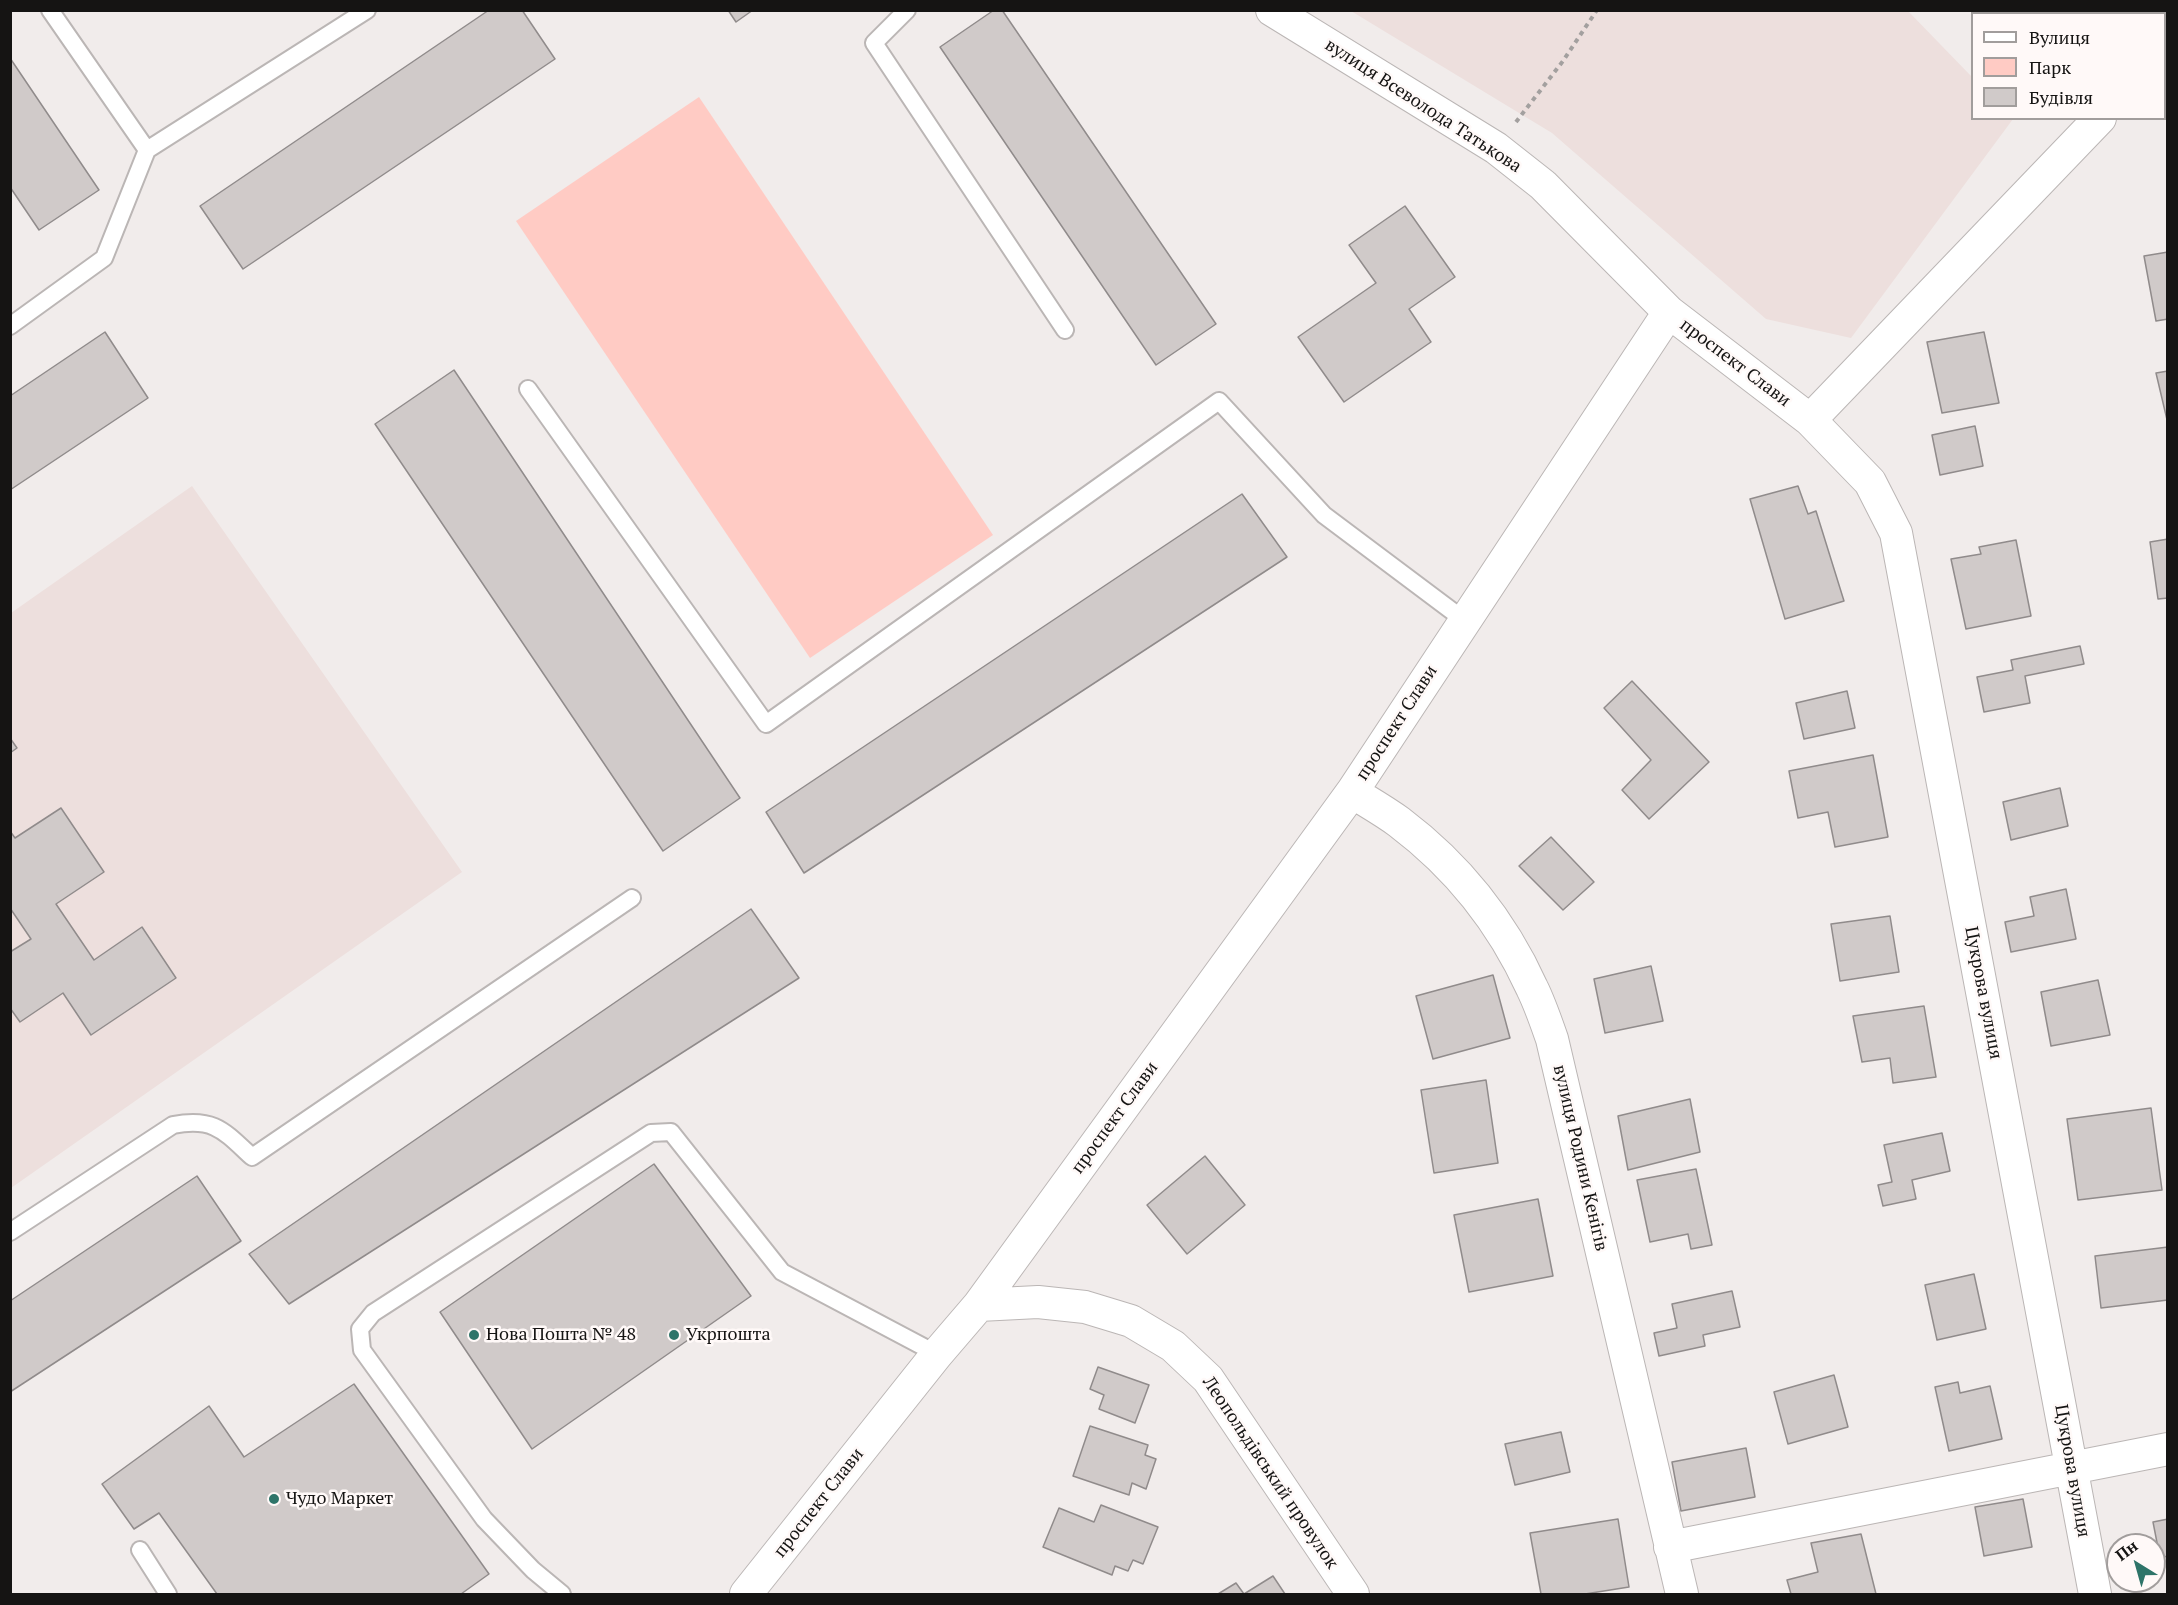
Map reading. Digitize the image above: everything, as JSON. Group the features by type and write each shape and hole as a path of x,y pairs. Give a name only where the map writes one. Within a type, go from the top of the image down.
{"street":[{"name":"вулиця Всеволода Татькова","path":"1272,10 1496,148 1543,184 1669,312"},
{"path":"1810,420 2098,120"},
{"name":"проспект Слави","path":"746,1594 937,1354 979,1305 1352,792 1669,312 1810,420"},
{"name":"Цукрова вулиця","path":"1810,420 1870,482 1896,533 2095,1594"},
{"name":"вулиця Родини Кенігів","path":"1352,792 1398,821 1447,864 1476,896 1507,940 1533,988 1552,1039 1682,1594"},
{"name":"Леопольдівський провулок","path":"979,1305 1038,1302 1085,1307 1131,1321 1173,1346 1208,1379 1353,1594"},
{"path":"1670,1547 2168,1449"}],"lane":[{"path":"50,10 147,150"},
{"path":"10,326 104,258 147,150 367,10"},
{"path":"907,10 874,43 1065,330"},
{"path":"528,389 766,724 1219,401 1324,515 1464,620"},
{"path":"10,1232 173,1125 194,1121 224,1130 252,1157 632,898"},
{"path":"562,1594 533,1570 484,1519 362,1350 360,1329 373,1313 651,1133 671,1132 782,1272 937,1354"},
{"path":"140,1550 168,1594"}],"path":[{"path":"1496,148 1563,61 1597,10"}],"shaded area":[{"path":"1351,11 1908,11 1971,76 1971,120 2012,120 1851,338 1766,319 1552,133"},
{"path":"192,486 462,872 11,1188 11,613"}],"green space":[{"path":"699,97 993,535 810,658 516,221"}],"building":[{"path":"489,10 522,10 555,59 243,269 200,206"},
{"path":"728,10 753,10 736,22"},
{"path":"994,10 1002,10 1216,324 1156,365 940,47"},
{"path":"10,58 99,190 39,230 10,187"},
{"path":"1405,206 1455,277 1409,309 1431,342 1344,402 1298,337 1376,283 1349,245"},
{"path":"2168,252 2168,319 2156,321 2144,256"},
{"path":"105,332 148,398 10,490 10,396"},
{"path":"1984,332 1999,403 1942,413 1927,342"},
{"path":"454,370 740,798 663,851 375,424"},
{"path":"2168,371 2168,424 2156,373"},
{"path":"1975,426 1983,466 1940,475 1932,435"},
{"path":"1798,486 1808,514 1816,511 1844,601 1785,619 1750,499"},
{"path":"1242,494 1287,557 804,873 766,812"},
{"path":"2168,539 2168,598 2158,599 2150,542"},
{"path":"2016,540 2031,616 1966,629 1951,559 1981,554 1979,547"},
{"path":"2080,646 2084,664 2025,676 2030,703 1984,712 1977,677 2013,670 2011,660"},
{"path":"1632,681 1709,762 1649,819 1622,790 1651,760 1604,708"},
{"path":"1847,691 1855,728 1804,739 1796,703"},
{"path":"10,738 17,748 10,753"},
{"path":"1873,755 1888,837 1835,847 1828,812 1798,818 1789,771"},
{"path":"2060,788 2068,826 2011,840 2003,802"},
{"path":"61,808 104,872 56,904 94,960 142,927 176,978 91,1035 63,993 20,1022 10,1008 10,952 31,939 10,908 10,831 15,838"},
{"path":"1551,837 1594,882 1563,910 1519,866"},
{"path":"2066,889 2076,939 2011,952 2005,922 2034,916 2030,897"},
{"path":"751,909 799,978 289,1304 249,1254"},
{"path":"1890,916 1899,972 1840,981 1831,924"},
{"path":"1651,966 1663,1021 1605,1033 1594,979"},
{"path":"1493,975 1510,1038 1433,1059 1416,996"},
{"path":"2098,980 2110,1035 2051,1046 2041,992"},
{"path":"1924,1006 1936,1077 1893,1083 1890,1058 1862,1062 1853,1016"},
{"path":"1486,1080 1498,1163 1434,1173 1421,1090"},
{"path":"1690,1099 1700,1152 1628,1170 1618,1116"},
{"path":"2151,1108 2162,1190 2078,1200 2067,1119"},
{"path":"1942,1133 1950,1171 1912,1180 1916,1199 1883,1206 1878,1185 1892,1182 1884,1145"},
{"path":"1205,1156 1245,1205 1187,1254 1147,1205"},
{"path":"654,1164 751,1296 532,1449 440,1312"},
{"path":"1696,1169 1712,1245 1691,1249 1688,1234 1650,1242 1637,1180"},
{"path":"197,1176 241,1241 10,1392 10,1301"},
{"path":"1538,1199 1553,1276 1469,1292 1454,1215"},
{"path":"2168,1247 2168,1300 2101,1308 2095,1256"},
{"path":"1974,1274 1986,1329 1937,1340 1925,1285"},
{"path":"1732,1291 1740,1327 1703,1335 1705,1346 1659,1356 1654,1333 1677,1328 1672,1304"},
{"path":"1098,1367 1149,1385 1135,1423 1099,1409 1104,1395 1090,1389"},
{"path":"1834,1375 1848,1427 1788,1444 1774,1392"},
{"path":"1958,1382 1960,1393 1990,1386 2002,1439 1949,1451 1935,1387"},
{"name":"Чудо Маркет","path":"354,1384 489,1574 461,1594 217,1594 159,1513 134,1529 102,1484 209,1406 244,1457"},
{"path":"1090,1426 1148,1445 1145,1455 1156,1459 1146,1489 1132,1483 1129,1495 1073,1476"},
{"path":"1561,1432 1570,1472 1515,1485 1505,1444"},
{"path":"1746,1448 1755,1497 1681,1511 1672,1462"},
{"path":"2023,1499 2032,1547 1984,1556 1975,1507"},
{"path":"1101,1505 1158,1527 1143,1564 1133,1560 1128,1571 1115,1566 1112,1575 1043,1547 1059,1508 1094,1522"},
{"path":"1618,1519 1629,1587 1585,1594 1541,1594 1530,1533"},
{"path":"2168,1519 2168,1556 2166,1556 2166,1533 2155,1533 2153,1522"},
{"path":"1861,1534 1876,1594 1791,1594 1787,1580 1818,1572 1811,1543"},
{"path":"1273,1576 1285,1594 1244,1594"},
{"path":"1236,1583 1244,1594 1218,1594"}],"place":[{"name":"Нова Пошта № 48","path":"474,1335"},
{"name":"Укрпошта","path":"674,1335"},
{"name":"Чудо Маркет","path":"274,1499"}]}
